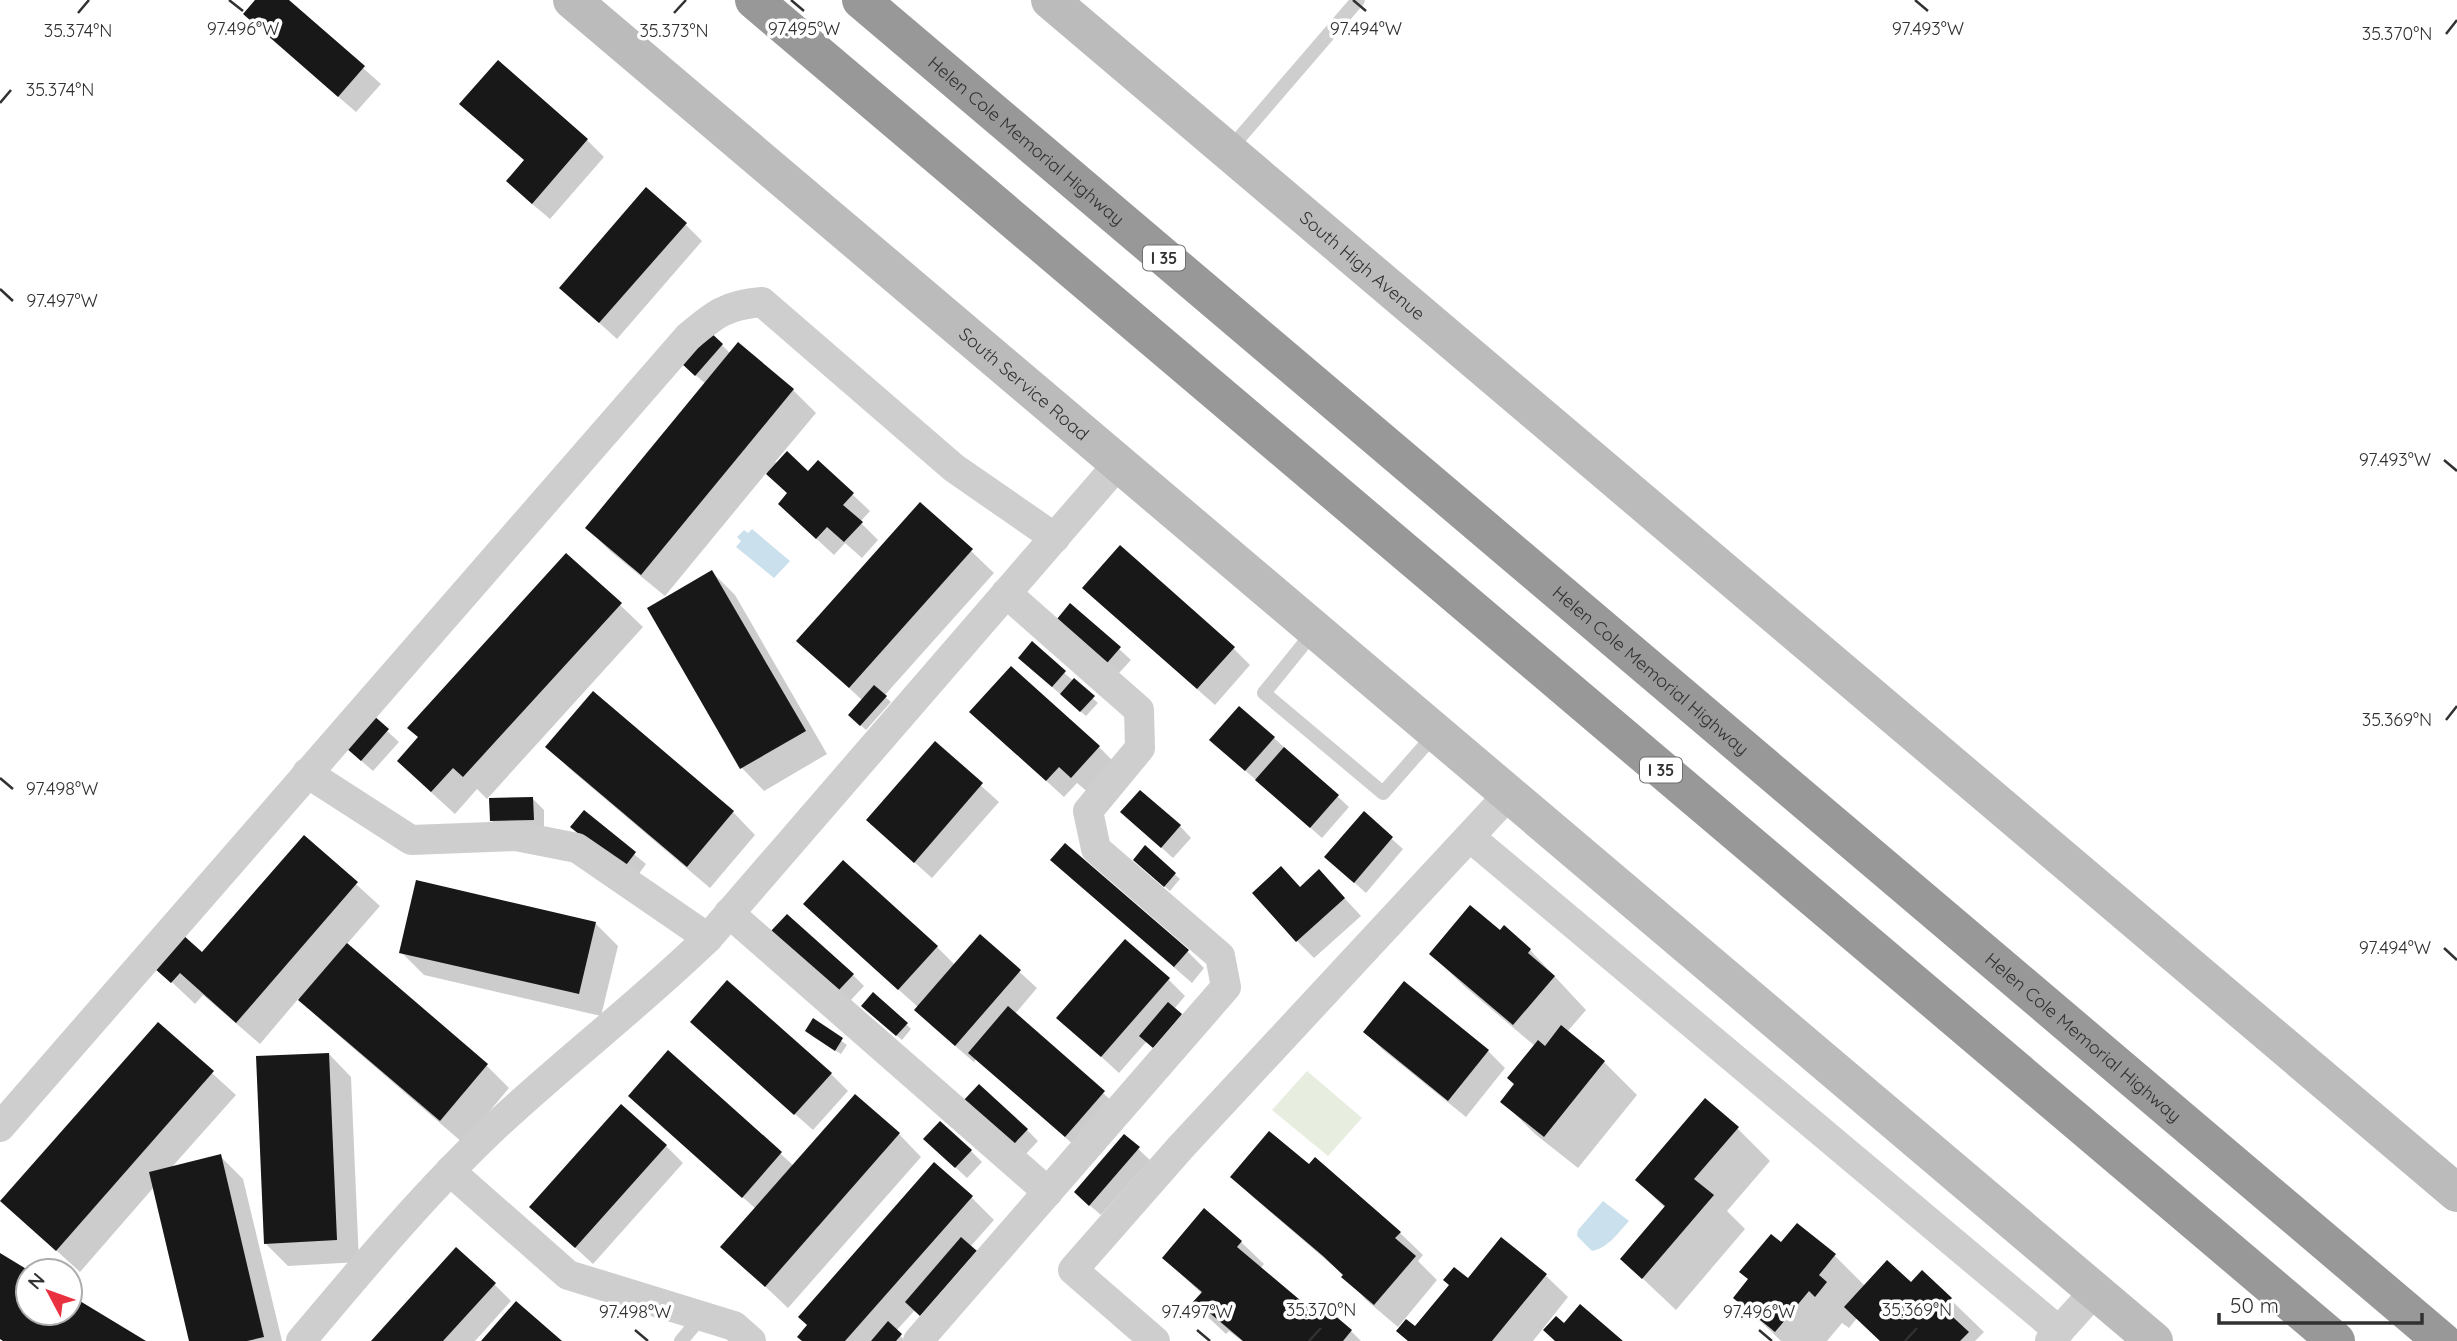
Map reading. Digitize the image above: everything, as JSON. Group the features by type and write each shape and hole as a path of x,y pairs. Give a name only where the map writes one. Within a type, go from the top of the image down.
{"highway":[{"path":"738,0 814,51"},
{"name":"I 35","path":"754,0 2336,1341"},
{"name":"Helen Cole Memorial Highway","path":"861,0 2442,1341"}],"main road":[{"name":"South Service Road","path":"572,0 2154,1341"},
{"name":"South High Avenue","path":"1050,0 2457,1193"}],"street":[{"path":"0,1127 688,337 717,313 742,303 762,302 954,468 1055,538"},
{"path":"301,1341 450,1171 502,1121 666,979 708,938 1119,463"},
{"path":"918,1341 1226,986 1220,956 1096,849 1088,811 1140,748 1139,710 1006,593"},
{"path":"307,773 411,840 516,836 577,848 708,938"},
{"path":"1155,1341 1073,1270 1180,1147 1471,838 1510,793"},
{"path":"1471,838 2055,1336 2095,1291"},
{"path":"729,913 1048,1192"},
{"path":"450,1171 568,1275 734,1326 751,1341"}],"lane":[{"path":"1228,151 1358,0"},
{"path":"1316,629 1264,693 1383,793 1436,732"},
{"path":"681,1341 702,1316"}],"green space":[{"path":"1307,1071 1362,1118 1328,1156 1272,1110"}],"water":[{"path":"752,529 790,561 774,578 736,547 741,541 737,537 744,530 748,533"},
{"path":"1603,1201 1629,1221 1608,1243 1592,1251 1577,1236 1578,1230"}],"building":[{"path":"255,0 289,0 365,66 338,97 243,14"},
{"path":"498,60 588,139 532,204 506,181 524,160 459,104"},
{"path":"646,187 687,223 599,323 559,288"},
{"path":"708,330 723,344 695,376 680,362"},
{"path":"738,342 794,389 641,575 585,528"},
{"path":"787,451 808,471 818,460 854,493 843,505 863,522 844,542 827,527 816,539 778,504 787,493 766,474"},
{"path":"920,502 973,549 849,688 796,641"},
{"path":"1120,545 1235,647 1197,689 1082,588"},
{"path":"566,553 622,603 463,777 453,768 431,792 397,761 418,737 407,728"},
{"path":"712,570 806,731 740,769 647,608"},
{"path":"1070,603 1121,647 1107,663 1057,619"},
{"path":"1032,641 1066,671 1052,687 1018,658"},
{"path":"1011,666 1100,746 1071,778 1059,767 1046,781 969,712"},
{"path":"1074,678 1095,696 1080,712 1060,694"},
{"path":"874,685 887,696 860,726 848,715"},
{"path":"593,691 734,811 687,867 545,747"},
{"path":"1239,706 1275,737 1245,771 1209,740"},
{"path":"373,715 389,729 361,761 345,747"},
{"path":"935,741 983,783 914,863 866,820"},
{"path":"1284,747 1339,795 1310,828 1255,780"},
{"path":"1140,790 1181,825 1161,848 1120,812"},
{"path":"533,797 534,820 490,821 489,798"},
{"path":"584,810 636,852 623,869 570,827"},
{"path":"1364,811 1393,837 1354,883 1324,857"},
{"path":"304,835 358,882 236,1023 180,973 171,983 154,968 183,935 202,952"},
{"path":"1065,843 1189,950 1174,967 1050,860"},
{"path":"1145,845 1176,873 1164,887 1133,860"},
{"path":"843,860 938,946 898,990 803,904"},
{"path":"1281,866 1300,887 1319,869 1345,898 1296,942 1252,893"},
{"path":"416,880 596,922 579,994 399,953"},
{"path":"1470,905 1500,930 1504,925 1531,949 1528,953 1555,976 1513,1025 1429,954"},
{"path":"787,914 854,974 838,991 771,931"},
{"path":"980,934 1021,970 955,1046 914,1010"},
{"path":"1125,939 1170,978 1101,1057 1056,1018"},
{"path":"347,943 488,1064 440,1121 298,1000"},
{"path":"727,980 832,1073 794,1115 690,1022"},
{"path":"1404,981 1489,1050 1448,1101 1363,1032"},
{"path":"873,992 908,1023 896,1036 861,1006"},
{"path":"1168,1002 1182,1014 1153,1048 1139,1036"},
{"path":"1008,1006 1105,1091 1065,1137 968,1053"},
{"path":"813,1018 843,1038 835,1051 805,1031"},
{"path":"158,1022 214,1071 56,1251 0,1201"},
{"path":"1561,1025 1605,1061 1544,1137 1500,1102 1514,1084 1507,1078 1538,1040 1545,1046"},
{"path":"668,1050 782,1152 742,1198 628,1096"},
{"path":"329,1053 337,1240 264,1244 256,1056"},
{"path":"979,1084 1028,1129 1013,1145 964,1100"},
{"path":"855,1094 900,1133 765,1287 720,1247"},
{"path":"1705,1098 1739,1127 1694,1179 1714,1195 1642,1279 1620,1259 1665,1206 1635,1180"},
{"path":"621,1104 667,1145 575,1248 529,1207"},
{"path":"940,1121 972,1150 955,1168 923,1139"},
{"path":"1269,1131 1309,1164 1315,1157 1401,1232 1395,1238 1416,1256 1374,1305 1341,1277 1343,1275 1323,1256 1230,1177"},
{"path":"1124,1134 1140,1147 1089,1206 1074,1192"},
{"path":"221,1154 264,1337 247,1341 189,1341 149,1172"},
{"path":"934,1162 973,1196 845,1341 802,1341 797,1337 807,1325 798,1317"},
{"path":"1204,1208 1242,1241 1237,1247 1313,1311 1320,1303 1352,1330 1343,1341 1243,1341 1205,1309 1202,1313 1191,1304 1202,1292 1162,1258"},
{"path":"1797,1223 1836,1254 1819,1275 1827,1282 1815,1297 1809,1291 1775,1332 1733,1298 1748,1279 1739,1272 1771,1234 1781,1242"},
{"path":"961,1237 977,1251 920,1316 905,1302"},
{"path":"1501,1237 1547,1274 1492,1341 1408,1341 1396,1331 1406,1319 1415,1326 1449,1285 1443,1280 1454,1267 1468,1278"},
{"path":"456,1247 496,1283 443,1341 371,1341"},
{"path":"0,1253 14,1262 14,1327 84,1327 84,1303 146,1341 3,1341 0,1339"},
{"path":"1887,1260 1911,1282 1922,1270 1952,1298 1943,1308 1969,1332 1960,1341 1880,1341 1844,1307"},
{"path":"516,1301 562,1341 481,1341"},
{"path":"1580,1304 1623,1341 1555,1341 1543,1330 1556,1316 1564,1323"},
{"path":"888,1321 902,1334 896,1341 871,1341"}]}
